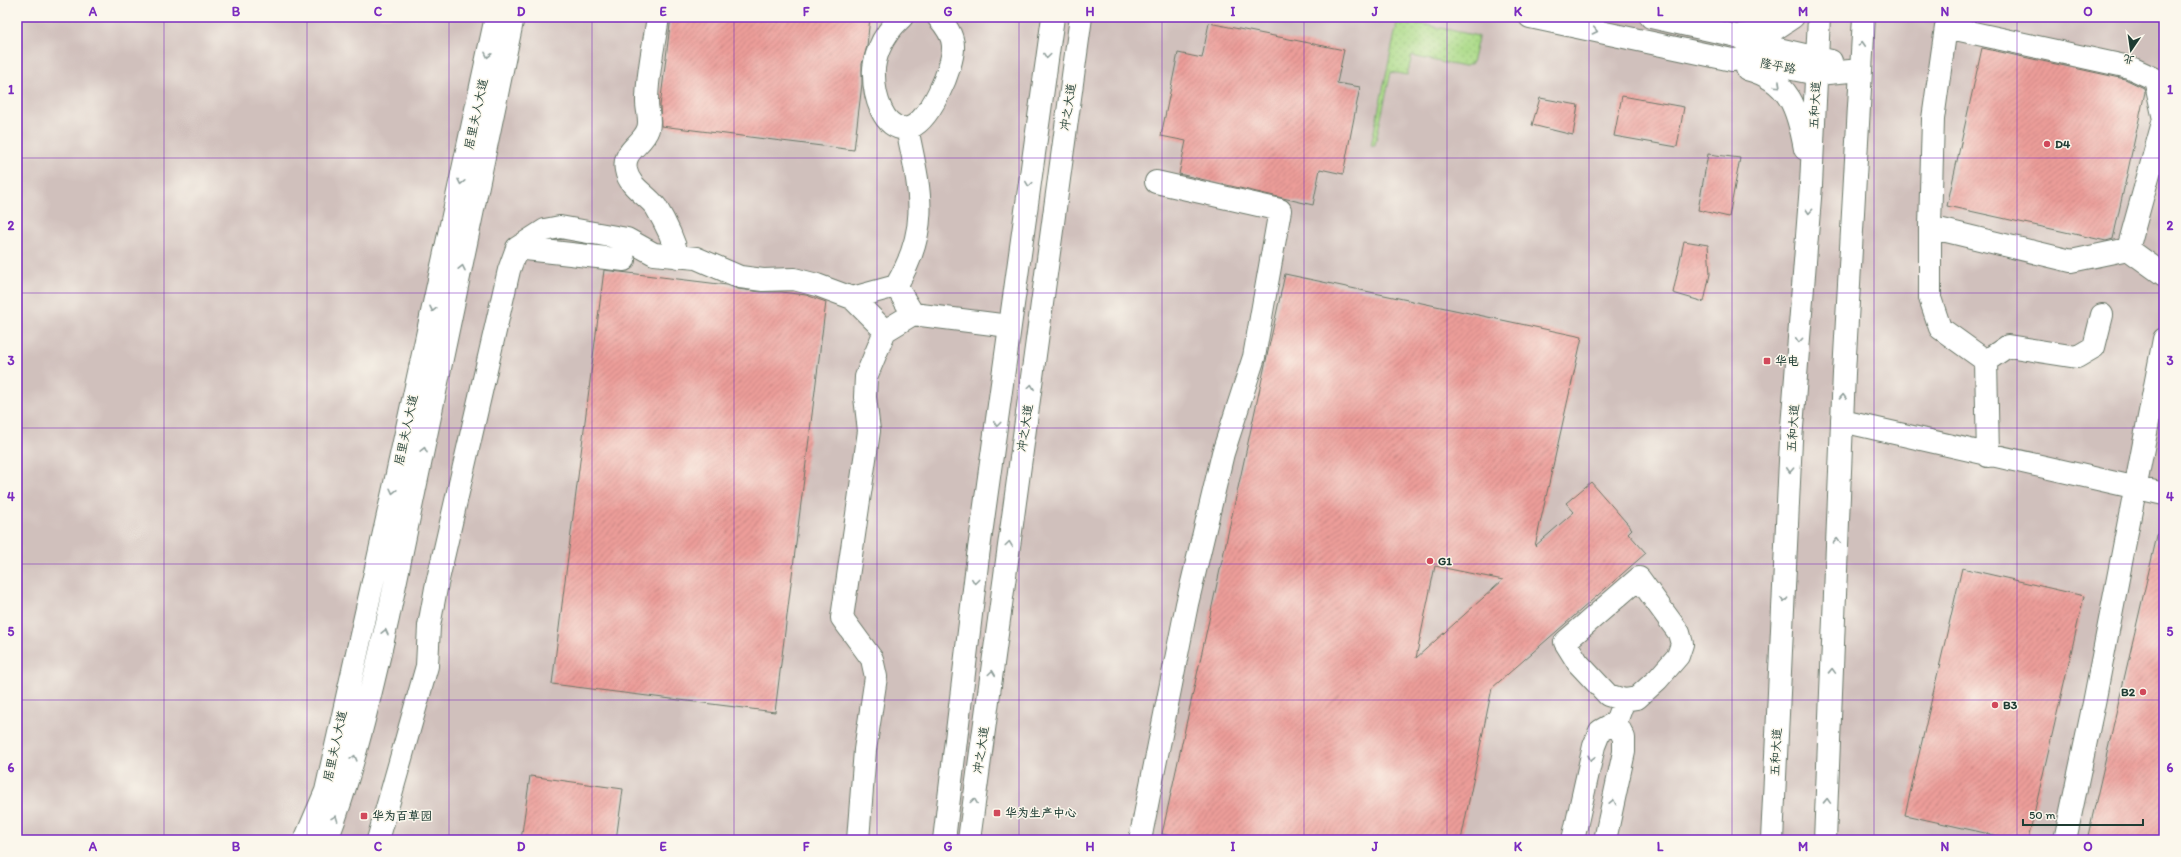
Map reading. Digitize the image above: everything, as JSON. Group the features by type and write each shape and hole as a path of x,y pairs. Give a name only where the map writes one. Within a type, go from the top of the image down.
{"main road":[{"name":"居里夫人大道","path":"305,840 326,791 496,17"},
{"name":"居里夫人大道","path":"327,840 344,796 388,618 513,17"},
{"path":"658,17 647,102 649,127 645,138 635,146 626,157 626,170 632,184 656,207 676,248 678,257"},
{"path":"902,17 890,28 879,49 874,74 876,97 884,114 893,125 907,128 917,124 925,116 939,92 950,66 953,46 948,28 938,17"},
{"path":"944,840 978,556 1053,17"},
{"name":"冲之大道","path":"969,840 1081,17"},
{"name":"隆平路","path":"1530,17 1732,60 1744,59 1861,70"},
{"name":"隆平路","path":"1651,17 1737,36 1748,42 1817,66"},
{"path":"1737,36 1772,31 1793,17"},
{"name":"五和大道","path":"1772,840 1792,440 1811,185 1820,17"},
{"path":"1825,840 1842,421 1864,17"},
{"path":"1986,361 1940,328 1930,298 1933,119 1946,22 2129,67 2155,79 2164,119 2128,249"},
{"path":"1732,60 1743,68 1757,71 1775,81 1790,98 1803,136 1811,185"},
{"path":"852,298 896,286 907,268 917,242 921,214 919,185 907,128"},
{"path":"1140,840 1187,604 1224,453 1254,357 1280,210 1156,182"},
{"path":"378,840 427,666 429,626 436,588 509,270 517,248 545,230 560,227 626,239 654,254 696,258 740,277 762,280 794,280 816,285 852,298 885,331"},
{"path":"1930,227 2071,261 2128,249 2164,275"},
{"path":"517,248 624,260"},
{"path":"896,286 913,314"},
{"path":"858,840 865,750 876,684 876,672 872,659 842,618 869,431 865,382 885,331 913,314 1009,326"},
{"path":"1986,361 2008,346 2077,357 2094,347 2102,315"},
{"path":"2065,840 2094,703 2134,488 2160,379 2164,339"},
{"path":"1986,361 1988,456"},
{"path":"1842,421 1988,456 2164,494"},
{"path":"1638,578 1679,633 1682,644 1678,656 1658,679 1636,698 1624,700 1608,695 1578,662 1565,642 1638,578"},
{"path":"1573,840 1594,746 1600,731 1616,722 1624,700"},
{"path":"1605,840 1624,752 1624,738 1616,722"}],"shaded area":[{"path":"17,17 2164,17 2164,840 28,840 17,834"}],"green space":[{"path":"1398,19 1478,36 1478,38 1472,63 1464,67 1412,56 1407,75 1391,72 1375,145 1371,145"}],"building":[{"path":"671,17 870,17 867,46 862,64 862,84 854,150 661,126 660,106"},
{"path":"1209,23 1344,50 1337,83 1360,87 1343,174 1320,169 1313,205 1179,174 1186,141 1161,136 1178,53 1202,58"},
{"name":"D4","path":"1982,48 2125,79 2144,88 2145,92 2113,239 2106,241 1947,206"},
{"path":"1622,96 1684,107 1677,147 1614,136"},
{"path":"1540,98 1578,105 1573,135 1532,125"},
{"path":"1708,154 1740,158 1729,217 1698,210"},
{"path":"1684,241 1708,245 1710,274 1704,302 1673,293"},
{"path":"604,270 727,285 738,289 761,292 781,292 806,295 826,302 775,712 552,684"},
{"name":"G1","path":"1285,274 1582,337 1535,546 1574,512 1566,503 1591,482 1632,529 1628,533 1646,553 1492,688 1461,840 1188,840 1162,834","holes":["1435,566 1503,580 1416,658"]},
{"name":"B2","path":"2159,527 2164,527 2164,840 2087,840"},
{"name":"B3","path":"1962,568 2084,596 2028,840 2016,840 1905,815"},
{"path":"530,776 623,789 616,840 521,840"}],"place":[{"name":"D4","path":"2047,144"},
{"name":"华电","path":"1767,361"},
{"name":"G1","path":"1430,561"},
{"name":"B2","path":"2143,692"},
{"name":"B3","path":"1995,705"},
{"name":"华为生产中心","path":"997,813"},
{"name":"华为百草园","path":"364,816"}]}
